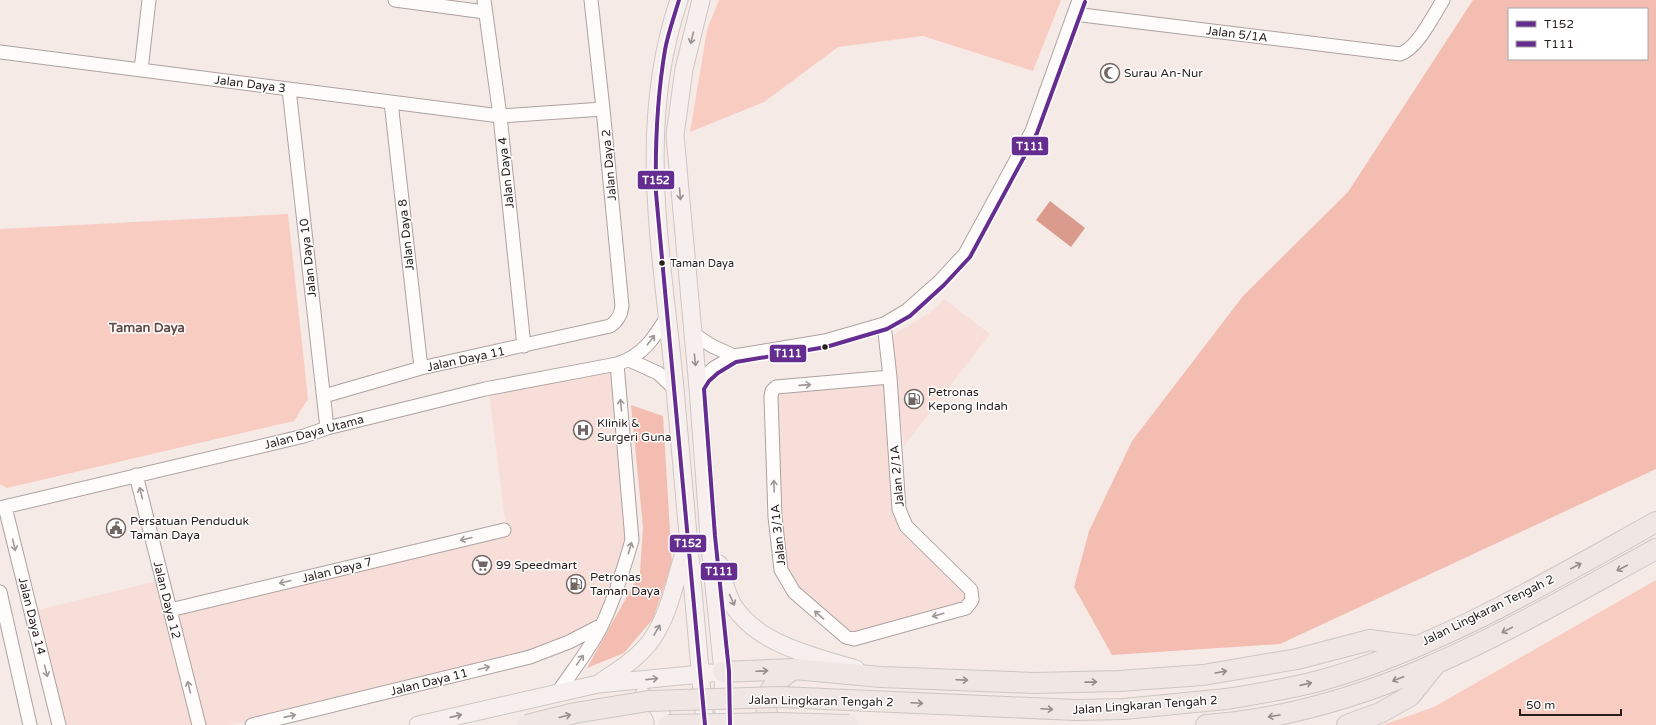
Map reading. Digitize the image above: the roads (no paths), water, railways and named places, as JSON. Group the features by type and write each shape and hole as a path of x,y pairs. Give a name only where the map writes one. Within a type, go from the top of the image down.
{"highway":[{"name":"Jalan Lingkaran Tengah 2","path":"527,725 574,713 656,701 780,697 1076,710 1124,709 1226,699 1319,681 1415,646 1475,620 1656,522"},
{"name":"Jalan Lingkaran Tengah 2","path":"1206,725 1283,715 1328,704 1435,664 1488,641 1656,549"},
{"path":"723,672 794,669 881,677 1034,683 1119,681 1203,675 1297,659 1370,640 1415,646"},
{"path":"1347,725 1380,713 1410,696 1435,664"},
{"path":"770,725 765,713 765,704 770,691 776,681 794,669"},
{"name":"Jalan Lingkaran Tengah 2","path":"668,725 779,723 849,725"}],"main road":[{"path":"679,0 662,66 654,133 654,176 676,389 687,542 705,725"},
{"path":"701,0 684,69 675,135 698,388 709,537 723,672 724,725"},
{"path":"709,537 732,604 744,619 778,643 798,651 881,677"},
{"path":"598,684 630,661 652,640 660,626 668,605 687,542"},
{"path":"418,725 598,684 723,672"},
{"path":"616,683 650,700 660,710 663,725"}],"street":[{"path":"141,70 149,0"},
{"path":"395,0 484,6"},
{"name":"Jalan Daya 2","path":"591,0 622,306 621,314 616,323 610,326"},
{"path":"698,388 704,377 714,368 734,356 825,341 884,324 906,311 940,281 965,254 1032,131 1079,0"},
{"name":"Jalan 5/1A","path":"1074,14 1400,54 1408,52 1415,44 1443,0"},
{"name":"Jalan Daya 4","path":"484,6 500,116 524,346"},
{"name":"Jalan Daya 3","path":"0,52 500,116 603,109"},
{"name":"Jalan Daya 10","path":"289,89 327,428"},
{"name":"Jalan Daya 8","path":"391,102 421,368"},
{"name":"Jalan Daya Utama","path":"2,508 304,436 327,428 485,389 623,362 643,351 668,314"},
{"name":"Jalan 2/1A","path":"884,324 890,377 899,509 906,526 971,590 972,600"},
{"name":"Jalan Daya 11","path":"324,396 421,368 610,326"},
{"path":"692,333 712,346 734,356"},
{"path":"558,692 590,647 602,624 625,566 632,540 623,362 658,373 676,389"},
{"name":"Jalan 3/1A","path":"890,377 776,387 772,391 770,397 775,517 781,570 794,592 846,637 854,639 966,608 972,600"},
{"name":"Jalan Daya 12","path":"136,475 199,725"},
{"name":"Jalan Daya 14","path":"2,508 59,725"},
{"name":"Jalan Daya 7","path":"170,610 504,530"},
{"path":"0,592 6,645 30,725"},
{"name":"Jalan Daya 11","path":"252,725 530,657 569,642 602,624"}],"place":[{"name":"Surau An-Nur","path":"1110,73"},
{"name":"Taman Daya","path":"662,263"},
{"name":"Petronas Kepong Indah","path":"914,399"},
{"name":"Klinik & Surgeri Guna","path":"583,430"},
{"name":"Persatuan Penduduk Taman Daya","path":"116,528"},
{"name":"99 Speedmart","path":"482,565"},
{"name":"Petronas Taman Daya","path":"576,584"}],"district":[{"name":"Taman Daya","path":"147,328"}]}
